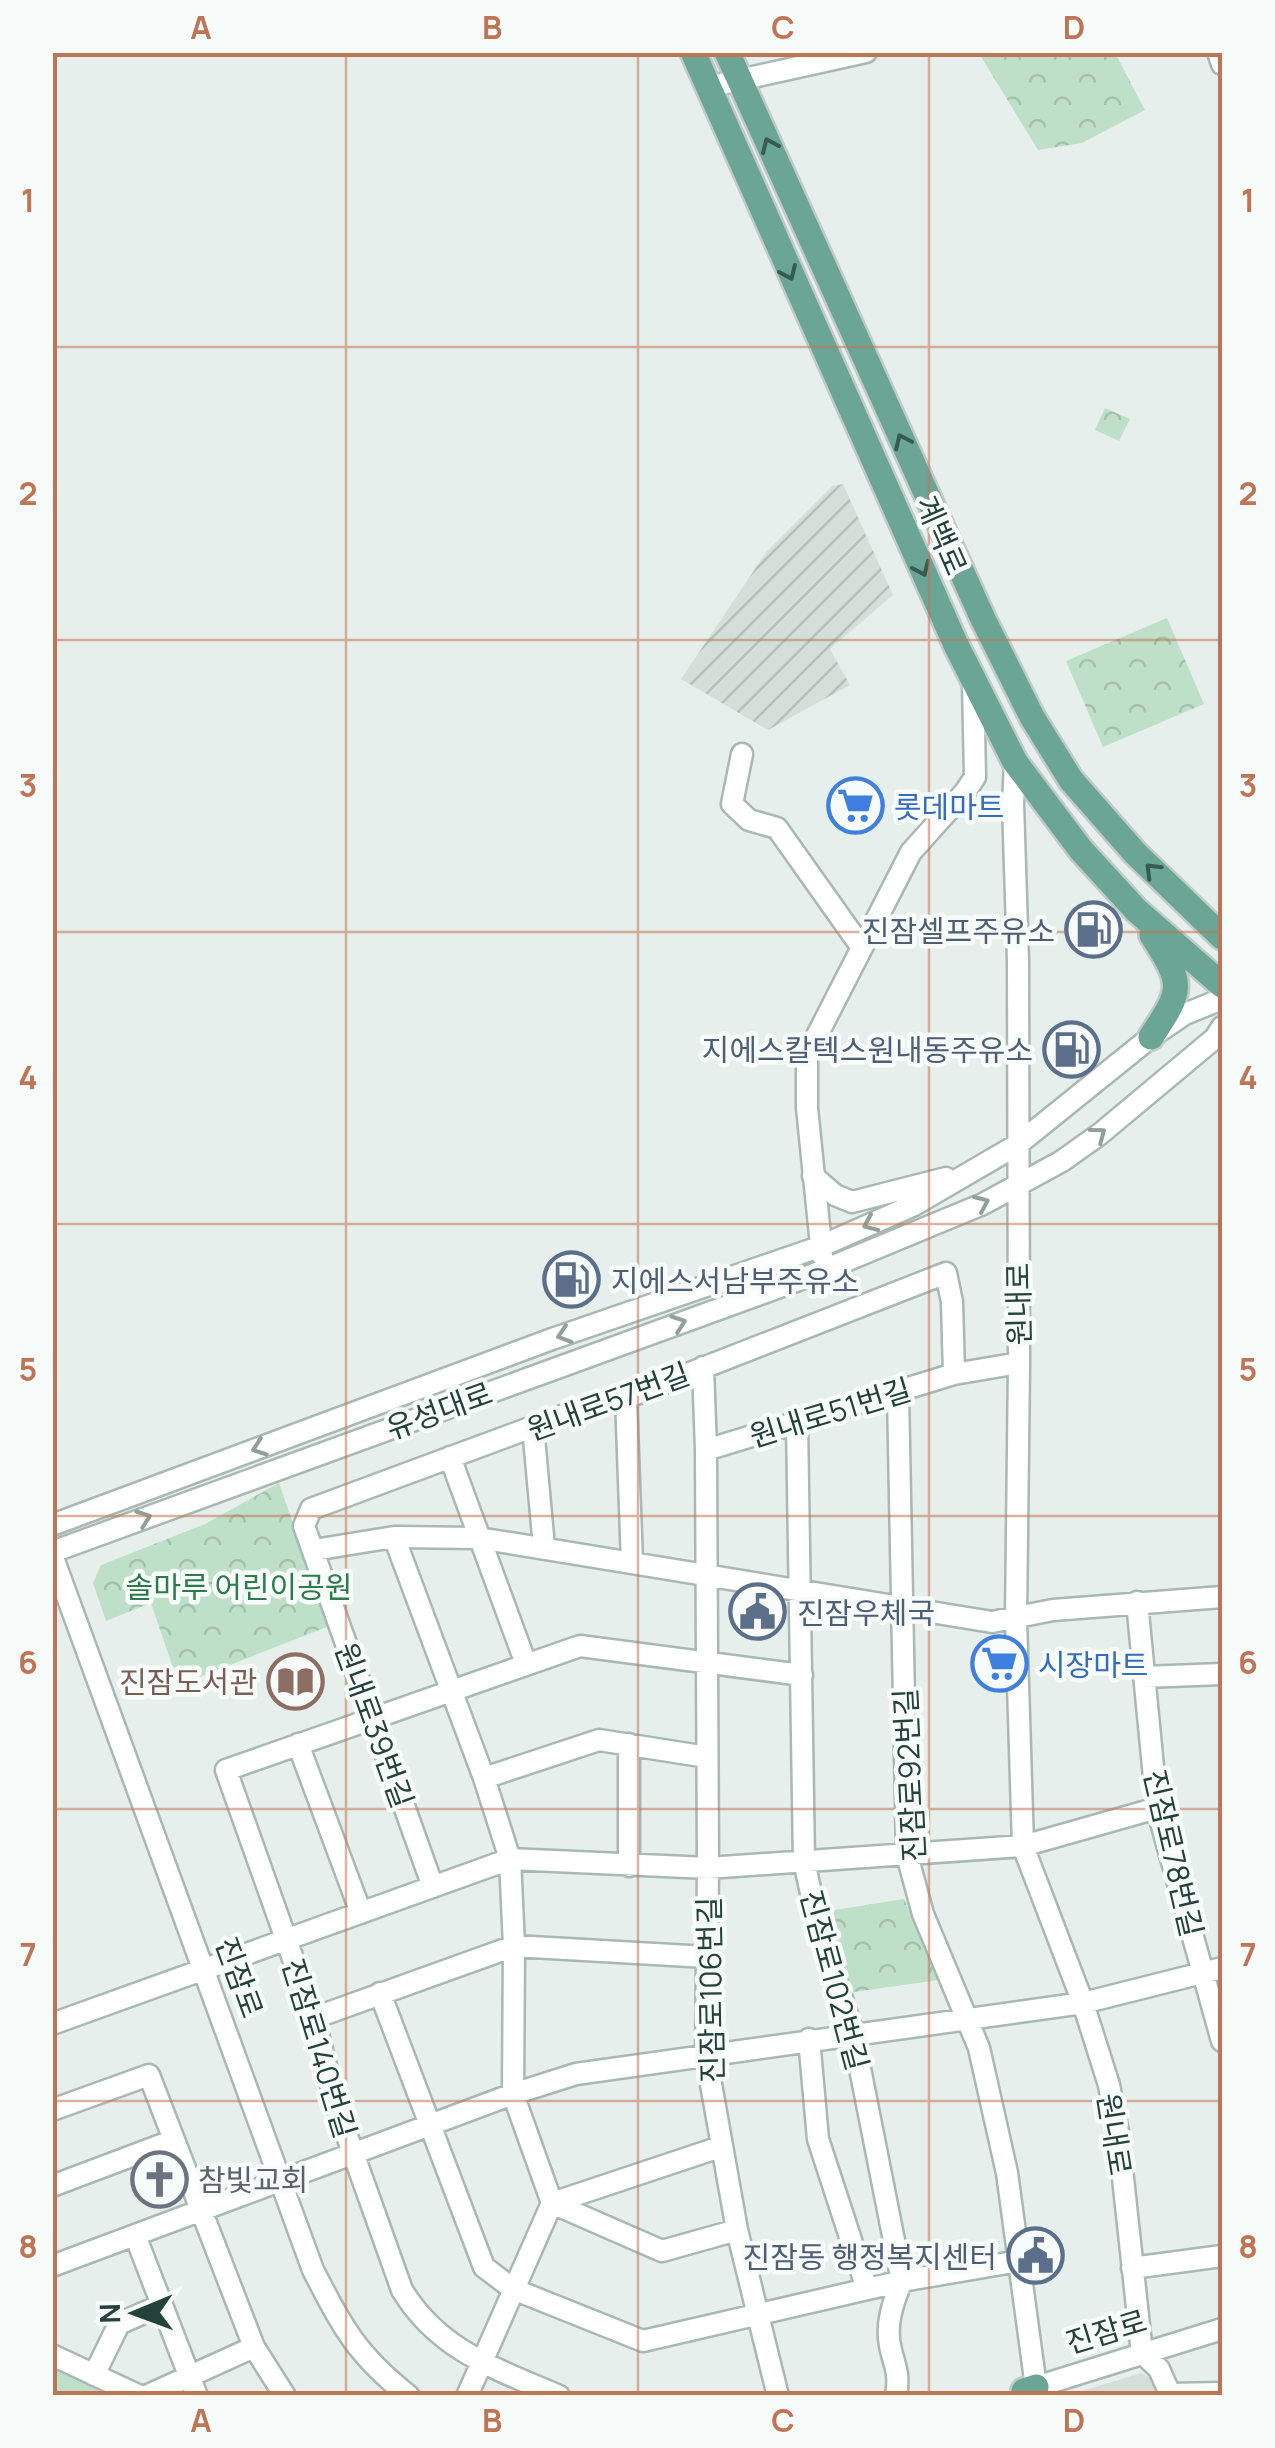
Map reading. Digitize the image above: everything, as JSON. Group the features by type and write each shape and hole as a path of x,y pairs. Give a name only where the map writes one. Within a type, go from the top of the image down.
{"main road":[{"name":"계백로","path":"693,52 973,683 1016,762 1081,850 1136,910 1222,985"},
{"name":"계백로","path":"727,52 983,619 1032,717 1071,780 1135,853 1222,938"},
{"path":"1136,910 1171,965 1177,983 1175,1001 1151,1037"}],"street":[{"path":"708,87 866,52"},
{"path":"1218,52 1222,64"},
{"path":"827,1269 819,1247 806,1055 910,852 966,792 975,777 973,683"},
{"path":"742,754 732,804 749,820 777,828 860,945"},
{"name":"원내로","path":"1016,762 1016,1619 1022,1846 1083,2003 1109,2085 1142,2353"},
{"name":"유성대로","path":"52,1525 552,1339 819,1247 914,1205 1017,1145 1185,1014 1222,1000"},
{"name":"유성대로","path":"52,1553 827,1269 1017,1187 1100,1134 1215,1038 1222,1027"},
{"path":"813,1176 835,1196 852,1202 982,1167"},
{"name":"원내로57번길","path":"314,1550 304,1526 311,1508 597,1403 626,1398 946,1274 952,1302 954,1374"},
{"name":"원내로51번길","path":"706,1450 954,1374 1019,1364"},
{"name":"진잠로106번길","path":"703,1367 708,1757 706,2056 720,2147 778,2396"},
{"name":"진잠로92번길","path":"898,1393 907,1855 923,1914 979,2048 1007,2174 1019,2261 1023,2392"},
{"path":"626,1398 632,1563"},
{"name":"진잠로102번길","path":"797,1422 804,1861 817,1921 853,2033 902,2282 893,2300 889,2340 900,2374 896,2396"},
{"path":"533,1428 544,1547"},
{"path":"450,1457 526,1664"},
{"path":"394,1538 510,1858 514,1946 512,2094 552,2203 468,2396"},
{"path":"314,1550 394,1538 479,1538 992,1622 1053,1610 1222,1597"},
{"name":"원내로39번길","path":"314,1550 433,1887"},
{"name":"진잠로","path":"52,1553 313,2270 345,2333 378,2371 409,2396"},
{"name":"진잠로78번길","path":"1137,1602 1157,1808 1213,1971 1222,2041"},
{"path":"361,1913 298,1744 580,1646 802,1675"},
{"path":"1144,1678 1222,1674"},
{"path":"484,1778 598,1740 708,1757"},
{"name":"진잠로140번길","path":"298,1744 226,1770 314,2018 353,2156"},
{"path":"629,1744 629,1866"},
{"path":"52,2024 510,1858 708,1868 907,1855 1022,1846 1157,1808"},
{"path":"314,2018 514,1946 707,1957"},
{"path":"1083,2003 1213,1971"},
{"path":"380,1993 484,2268 513,2288 642,2341 902,2282 1019,2261"},
{"name":"진잠로140번길","path":"52,2266 512,2094 576,2074 1083,2003"},
{"path":"810,2039 818,2138 867,2290"},
{"path":"52,2110 150,2075 254,2347 285,2396"},
{"path":"52,2186 174,2140"},
{"path":"552,2203 720,2147"},
{"path":"353,2156 411,2305 446,2342 558,2396"},
{"path":"552,2203 662,2250 738,2230"},
{"path":"135,2235 193,2387"},
{"path":"1132,2268 1222,2256"},
{"path":"94,2375 118,2324 161,2305"},
{"name":"진잠로","path":"1023,2392 1222,2328"},
{"path":"52,2355 143,2396 193,2387 254,2347"},
{"path":"1142,2353 1159,2368 1170,2394 1222,2394"}],"shaded area":[{"path":"843,484 893,595 830,649 850,685 768,730 681,679 767,551 832,486"},
{"path":"1141,2373 1157,2381 1161,2396 1066,2396"}],"green space":[{"path":"1115,53 1145,110 1082,143 1038,150 980,55"},
{"path":"1105,408 1130,419 1119,441 1095,430"},
{"path":"1167,618 1204,704 1103,747 1066,661"},
{"name":"솔마루 어린이공원","path":"279,1483 329,1626 179,1685 151,1603 106,1621 93,1583 101,1565 205,1524"},
{"path":"904,1899 939,1980 847,1993 816,1913"},
{"path":"53,2361 128,2395 53,2395"}],"place":[{"name":"롯데마트","path":"855,806"},
{"name":"진잠셀프주유소","path":"1094,930"},
{"name":"지에스칼텍스원내동주유소","path":"1072,1049"},
{"name":"지에스서남부주유소","path":"572,1280"},
{"name":"진잠우체국","path":"758,1612"},
{"name":"시장마트","path":"999,1664"},
{"name":"진잠도서관","path":"296,1681"},
{"name":"참빛교회","path":"159,2179"},
{"name":"진잠동 행정복지센터","path":"1036,2256"}]}
